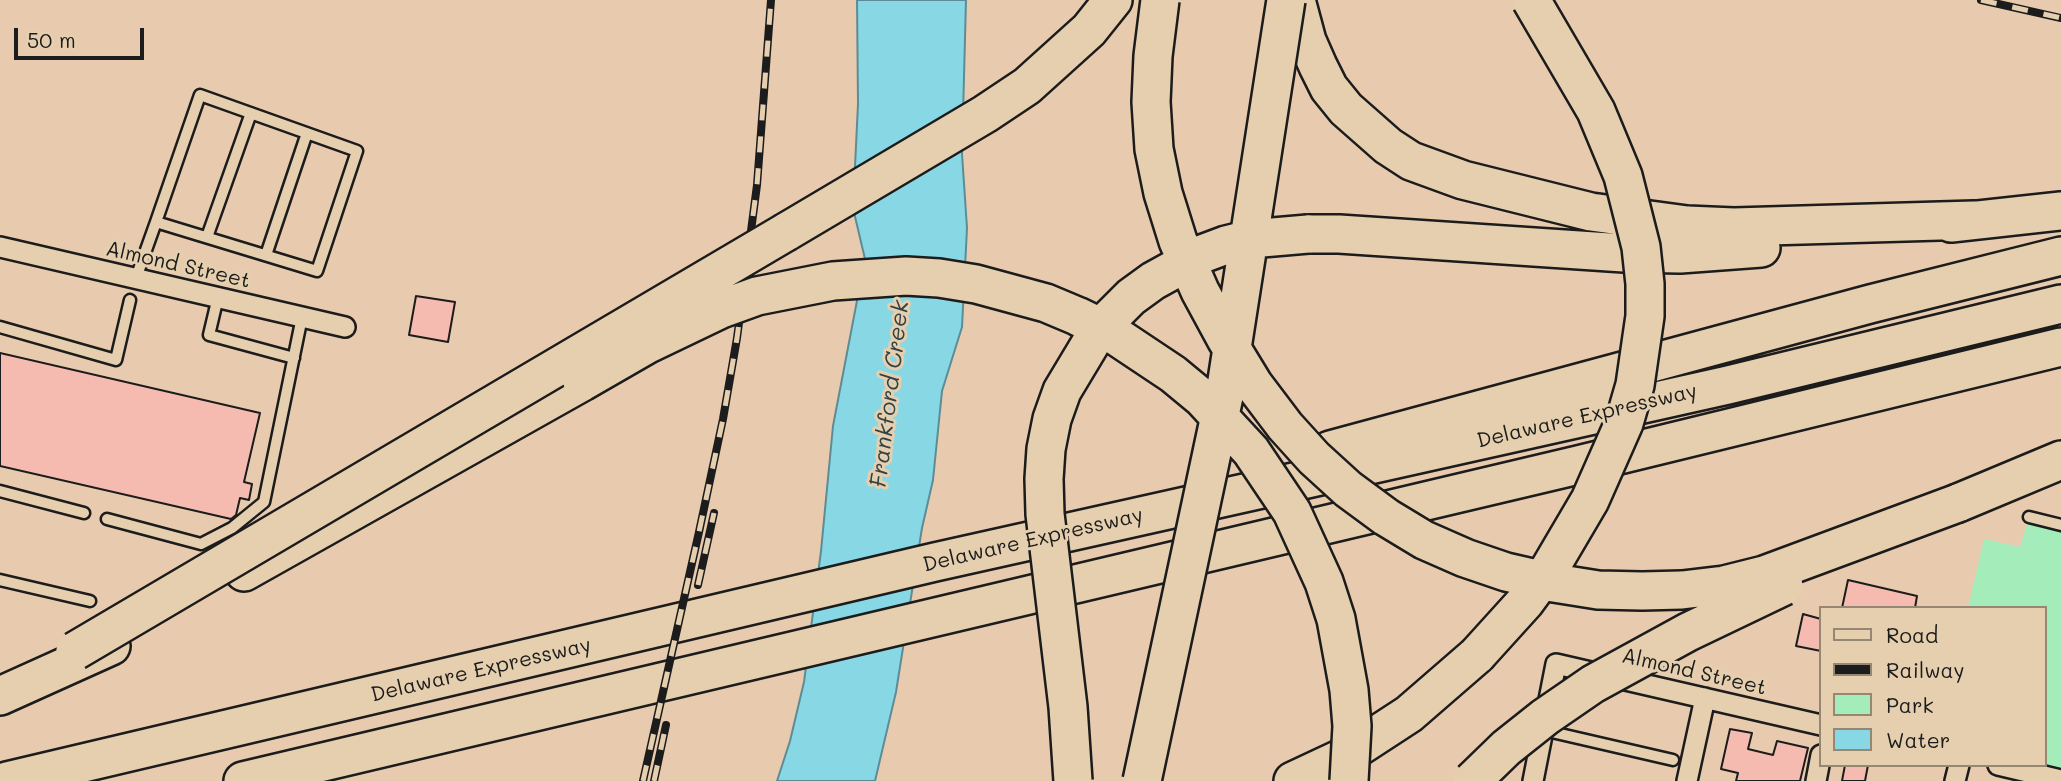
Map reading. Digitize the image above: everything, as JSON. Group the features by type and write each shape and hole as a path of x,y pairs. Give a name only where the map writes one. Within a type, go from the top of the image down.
{"highway":[{"path":"78,655 985,114 1027,86 1059,59 1089,30 1113,0"},
{"path":"1160,0 1151,102 1154,149 1163,193 1200,291 1254,385 1285,426 1314,458 1348,489 1424,540 1506,572 1598,590 1642,592 1724,585 1764,575 1958,503 2061,460"},
{"path":"1142,781 1226,387 1286,0"},
{"path":"1296,0 1307,41 1329,88 1346,109 1388,146 1411,161 1463,180 1591,212 1640,220 1734,227 1974,220"},
{"path":"1293,781 1340,759 1409,714 1477,655 1525,603 1550,568 1590,500 1624,423 1635,385 1645,316 1641,247 1623,176 1596,111 1531,0"},
{"path":"1073,781 1068,707 1045,514 1044,479 1048,439 1062,391 1086,349 1110,318 1131,297 1153,281 1194,258 1226,245 1250,239 1308,234 1680,254 1796,244 2061,211"},
{"path":"935,562 1387,434 1857,307 2061,256"},
{"path":"0,694 78,655 147,626 648,344 721,309 794,287 833,281 906,276 939,278 1012,292 1077,316 1110,332 1141,351 1202,398 1251,451 1292,512 1308,544 1336,619 1349,690 1352,726 1349,781"},
{"name":"Delaware Expressway","path":"7,781 935,562 1715,388 2061,304"},
{"name":"Delaware Expressway","path":"243,781 1578,465 2061,347"},
{"path":"1472,781 1506,748 1545,717 1639,657 1958,503"}],"street":[{"name":"Almond Street","path":"0,247 345,327"},
{"name":"Almond Street","path":"1543,730 1556,664 1820,725"},
{"path":"1687,781 1705,698"},
{"path":"1532,781 1543,730"},
{"path":"1816,781 1820,760"},
{"path":"2006,767 2061,780"}],"lane":[{"path":"136,278 200,95 357,150 317,271 156,222"},
{"path":"207,237 251,113"},
{"path":"266,256 307,133"},
{"path":"218,298 209,335 293,358"},
{"path":"0,327 116,360 130,300"},
{"path":"107,519 201,544 232,528 264,502 302,317"},
{"path":"0,491 84,513"},
{"path":"2029,517 2061,525"},
{"path":"0,580 90,601"},
{"path":"1543,730 1673,760"}],"green space":[{"path":"2031,512 2061,518 2061,780 2006,767 2047,767 2047,606 1968,606 1984,539 2020,547"}],"water":[{"name":"Frankford Creek","path":"857,0 966,0 962,154 967,228 962,327 942,391 933,480 922,528 896,692 875,781 777,781 804,682 821,551 833,426 865,259 853,208 858,104"}],"building":[{"path":"416,296 455,302 448,342 409,335"},
{"path":"0,353 260,413 244,482 252,484 249,500 240,498 236,515 231,519 0,466"},
{"path":"1848,580 1917,596 1915,606 1842,606"},
{"path":"1803,614 1820,619 1820,651 1796,646"},
{"path":"1730,729 1752,733 1748,749 1773,755 1777,741 1808,748 1800,781 1736,781 1738,773 1721,769"},
{"path":"1845,767 1868,767 1865,781 1842,781"}],"railway":[{"path":"643,781 723,419 737,338 757,185 771,0"},
{"path":"1981,0 2061,18"},
{"path":"698,585 714,513"},
{"path":"654,781 666,725"}]}
